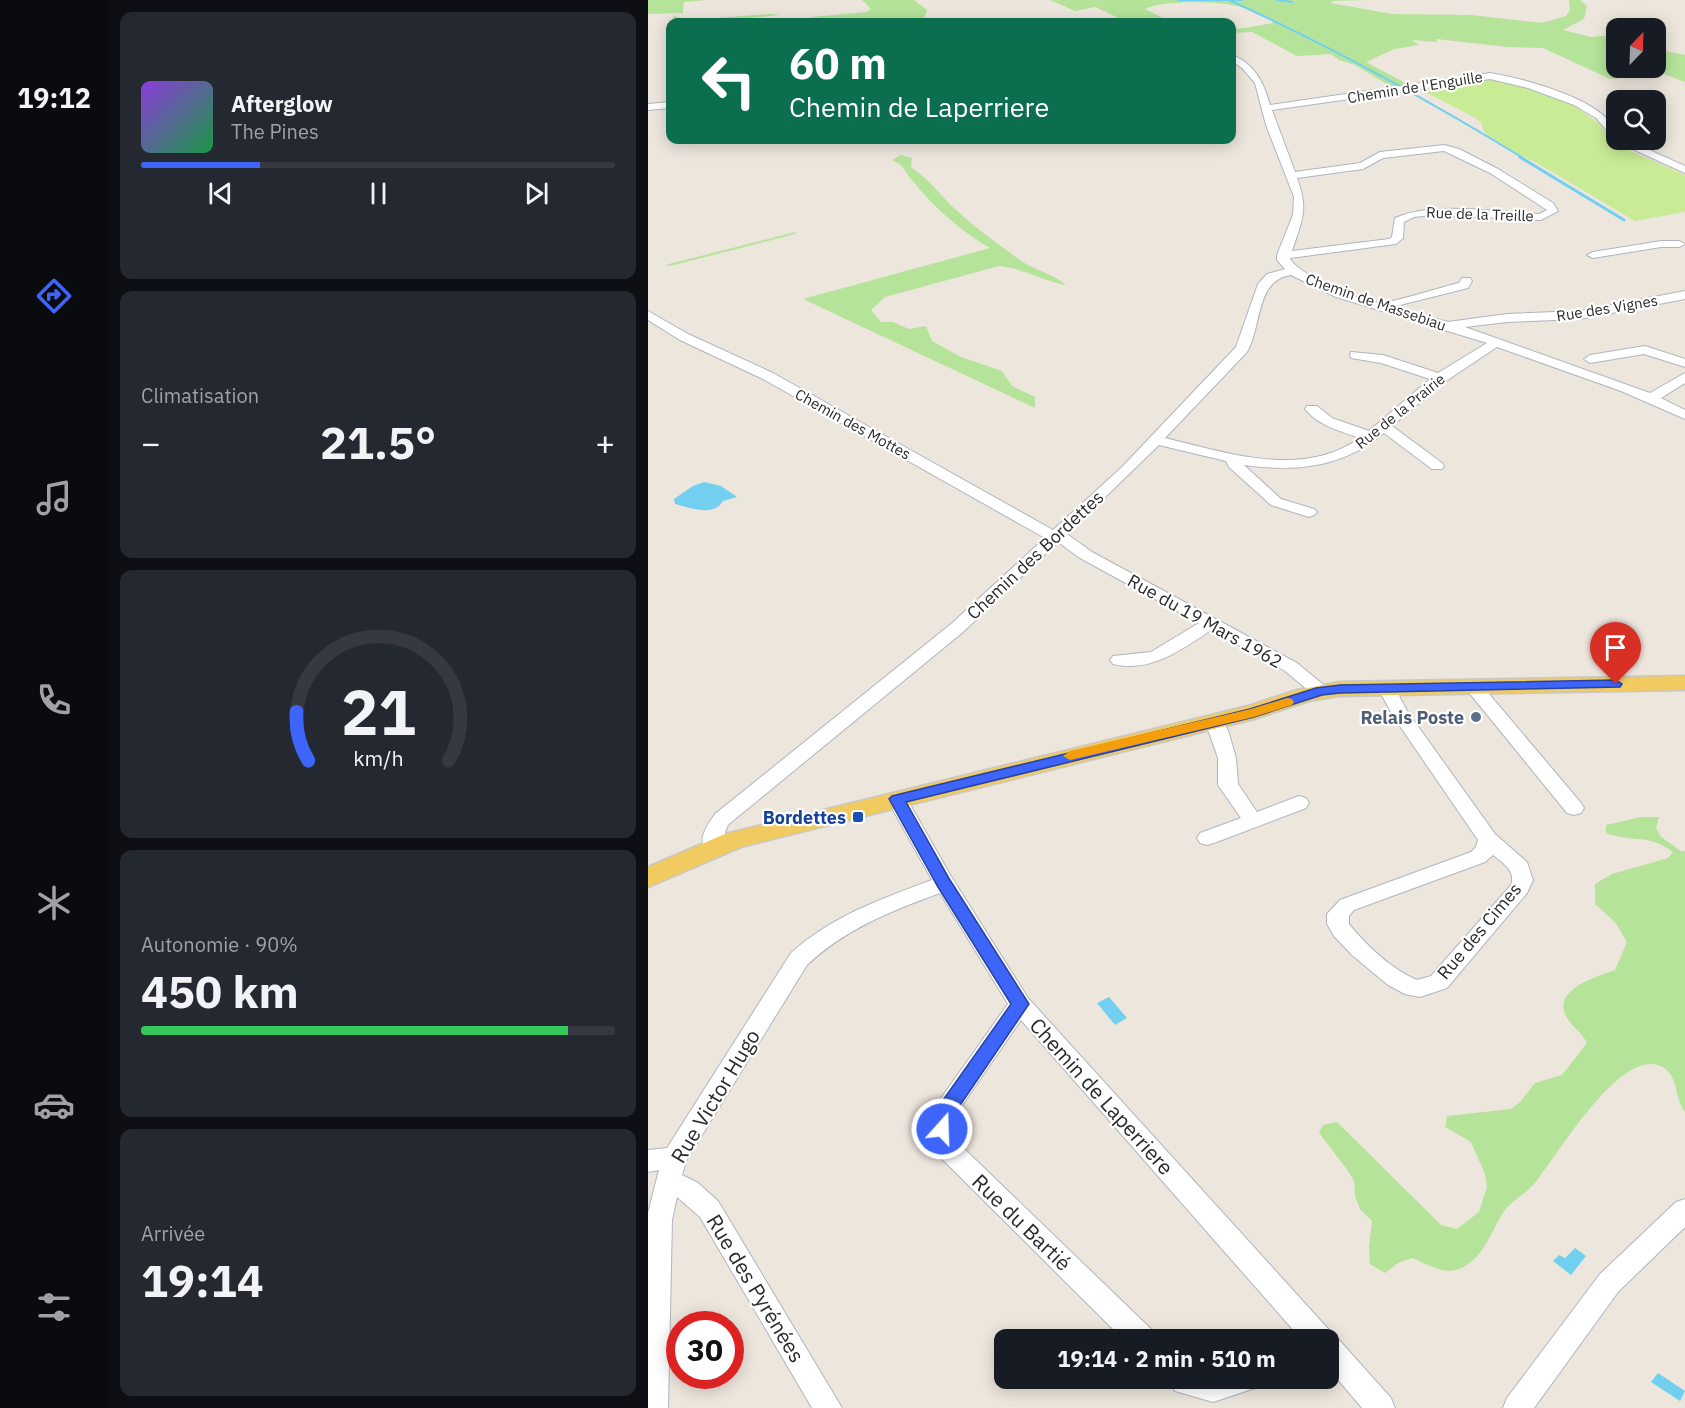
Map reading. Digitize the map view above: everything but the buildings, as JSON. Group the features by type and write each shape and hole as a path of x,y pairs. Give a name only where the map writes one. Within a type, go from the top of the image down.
{"main road":[{"path":"648,879 681,861 724,844 1272,707 1320,691 1685,683"}],"street":[{"path":"1236,60 1245,66 1258,81 1290,176 1297,190 1299,205 1283,255"},
{"name":"Chemin de l'Enguille","path":"1267,108 1490,76 1522,82 1590,110 1606,123"},
{"path":"648,107 666,105"},
{"name":"Rue de la Treille","path":"1283,255 1392,242 1397,238 1399,220 1420,212 1541,217 1553,211 1550,205 1494,171 1455,151 1444,148 1380,155 1363,166 1290,176"},
{"name":"Chemin de l'Enguille","path":"1642,150 1685,170"},
{"path":"1593,255 1661,244 1683,246"},
{"name":"Chemin de Massebiau","path":"1283,255 1285,264 1310,281 1381,306 1474,334 1651,399 1685,415"},
{"name":"Chemin des Bordettes","path":"724,844 713,832 722,819 913,665 1052,541 1157,440 1242,350 1266,281 1292,270"},
{"path":"1381,306 1455,288 1464,285 1466,281"},
{"name":"Rue des Vignes","path":"1447,326 1494,320 1580,315 1685,295"},
{"name":"Chemin des Mottes","path":"648,315 684,337 768,376 1052,541"},
{"path":"1474,334 1494,320"},
{"name":"Rue de la Prairie","path":"1157,440 1232,457 1276,464 1297,464 1332,458 1353,449 1439,378 1496,343"},
{"path":"1590,359 1645,350 1685,363"},
{"path":"1356,355 1383,359 1439,378"},
{"path":"1651,399 1685,377"},
{"path":"1312,409 1327,421 1370,436"},
{"path":"1382,425 1437,466"},
{"path":"1353,449 1400,438"},
{"path":"1232,457 1234,464 1276,502 1309,512"},
{"name":"Rue du 19 Mars 1962","path":"1052,541 1086,555 1291,667 1304,675 1320,691"},
{"path":"1119,660 1139,662 1158,657 1209,624"},
{"path":"1473,686 1574,808"},
{"name":"Rue des Cimes","path":"1387,688 1398,712 1488,839 1520,867 1523,880 1520,888 1440,981 1426,988 1413,988 1398,982 1345,935 1338,925 1338,914 1347,905 1478,857 1486,849 1488,839"},
{"path":"1214,721 1220,730 1227,758 1228,785 1253,821"},
{"name":"Chemin de Laperriere","path":"897,799 944,883 1020,1004 1310,1329"},
{"path":"1207,838 1299,803"},
{"name":"Rue Victor Hugo","path":"654,1408 659,1220 672,1170 799,959 814,943 834,929 860,917 944,883"},
{"name":"Rue du Bartié","path":"1020,1004 942,1115 942,1143 1132,1329"},
{"path":"648,1161 672,1170"},
{"name":"Rue des Pyrénées","path":"672,1170 689,1191 709,1209 828,1408"},
{"path":"1517,1408 1609,1283 1685,1210"},
{"name":"Chemin de Laperriere","path":"1339,1361 1381,1408"}],"green space":[{"path":"648,0 707,0 684,2 683,13 648,14"},
{"path":"862,0 914,0 927,10 924,18 810,18 867,12 871,9"},
{"path":"1050,0 1367,0 1333,1 1331,3 1392,14 1472,15 1542,23 1566,16 1570,10 1569,0 1580,0 1587,6 1584,19 1563,30 1591,37 1606,36 1606,77 1543,48 1508,47 1436,39 1437,42 1412,40 1419,45 1394,49 1366,62 1411,86 1395,89 1355,65 1339,60 1331,54 1297,56 1252,32 1236,33 1236,29 1273,23 1241,7 1204,2 1164,4 1145,9 1163,18 1118,18 1095,7 1075,11"},
{"path":"770,14 780,15 748,18 715,18"},
{"path":"1666,51 1685,55 1685,82 1666,75"},
{"path":"1482,78 1508,79 1576,107 1598,123 1606,133 1606,150 1629,150 1685,175 1685,212 1635,221 1535,162 1513,152 1484,132 1481,122 1419,89"},
{"path":"901,155 912,158 911,167 977,228 1023,262 1066,285 999,266 885,297 871,310 881,322 893,322 909,329 926,326 932,341 961,357 1002,371 1012,386 1035,397 1035,408 803,299 990,248 953,222 930,201 901,165 892,160"},
{"path":"796,232 670,266 665,265"},
{"path":"1640,817 1659,817 1656,828 1661,837 1681,851 1685,851 1685,1112 1672,1077 1664,1068 1647,1064 1629,1072 1610,1087 1591,1107 1533,1185 1506,1209 1486,1245 1468,1265 1447,1271 1412,1258 1398,1263 1385,1273 1370,1264 1372,1221 1360,1209 1355,1196 1354,1181 1319,1133 1323,1125 1337,1122 1441,1225 1457,1229 1479,1212 1487,1187 1485,1174 1471,1142 1445,1127 1447,1116 1511,1109 1521,1101 1535,1083 1562,1075 1587,1043 1569,1021 1564,1010 1564,1001 1576,987 1615,970 1627,942 1615,922 1595,904 1595,884 1612,874 1668,858 1673,852 1656,842 1606,833 1606,825"}],"water":[{"path":"704,482 721,486 737,497 723,501 714,509 708,510 675,504 674,499 693,486"},
{"path":"1109,997 1127,1018 1115,1025 1097,1003"},
{"path":"1575,1248 1586,1256 1571,1275 1553,1261 1559,1255 1565,1258"},
{"path":"1658,1373 1685,1391 1680,1401 1651,1382"}],"waterway":[{"path":"1178,0 1229,0"},
{"path":"1229,0 1242,0"},
{"path":"1229,0 1378,74 1523,158"},
{"path":"1277,0 1292,2"},
{"path":"1520,157 1624,220"}],"slow traffic":[{"path":"1070,756 1287,702"}],"place":[{"name":"Relais Poste","path":"1476,717"},
{"name":"Bordettes","path":"858,817"}],"route":[{"path":"942,1129 942,1115 1020,1004 944,883 897,799 1254,712 1320,691 1616,684"}]}
